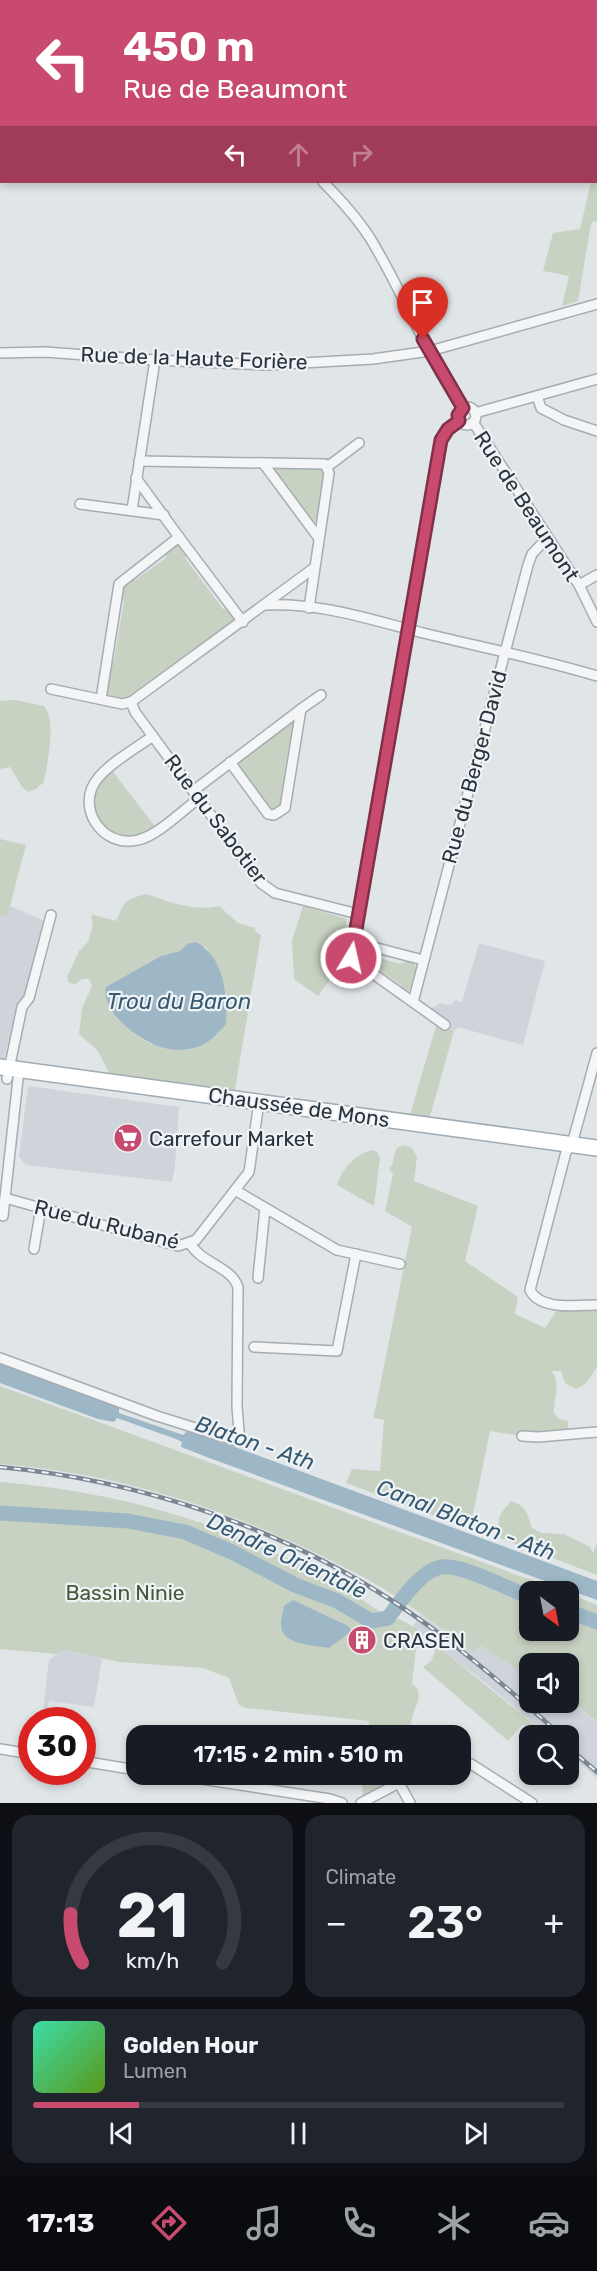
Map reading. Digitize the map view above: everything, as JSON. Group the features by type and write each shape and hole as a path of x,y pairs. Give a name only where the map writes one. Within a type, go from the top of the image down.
{"main road":[{"name":"Chaussée de Mons","path":"9,1074 569,1148 597,1148"},
{"name":"Chaussée de Mons","path":"569,1148 597,1156"}],"street":[{"name":"Rue de Beaumont","path":"324,183 370,238 463,408"},
{"name":"Rue de la Haute Forière","path":"0,353 45,352 155,360 285,365 374,359 430,351 597,303"},
{"path":"132,510 155,360"},
{"path":"474,417 597,379"},
{"path":"537,396 541,408 564,420 597,431"},
{"name":"Rue de Beaumont","path":"463,408 470,408 547,538 579,585 597,622"},
{"name":"Rue de Beaumont","path":"463,408 458,415 459,421 466,425 474,417"},
{"path":"445,1025 351,958 441,440 448,429 459,421"},
{"path":"327,466 359,443"},
{"path":"138,461 321,463 327,466 329,473 309,608"},
{"path":"263,463 318,537"},
{"path":"136,478 243,622"},
{"path":"80,504 164,515"},
{"path":"101,699 119,584 179,537"},
{"name":"Rue du Berger David","path":"413,1002 504,652 532,554 547,538"},
{"path":"51,689 122,704 131,702 314,568"},
{"path":"579,585 597,575"},
{"path":"266,605 287,604 359,616 597,676"},
{"path":"153,736 103,773 93,785 89,801 90,809 98,828 115,839 135,841 150,834 230,762 321,695"},
{"name":"Rue du Sabotier","path":"131,702 153,736 255,876 275,893 358,914"},
{"path":"230,762 268,814 280,813 285,808 301,710"},
{"name":"Rue du Rubané","path":"3,1216 9,1074 22,1007 29,998 51,915"},
{"path":"354,942 423,960"},
{"path":"597,1053 530,1290 543,1302 597,1305"},
{"name":"Rue du Rubané","path":"5,1198 178,1246 190,1243 196,1240 249,1172 258,1108"},
{"path":"235,1190 337,1250 400,1264"},
{"path":"34,1249 41,1208"},
{"path":"258,1278 265,1208"},
{"path":"0,1358 157,1416 240,1442 237,1396 238,1287 235,1279 194,1251 190,1243"},
{"path":"254,1347 337,1351 356,1254"},
{"path":"522,1436 547,1437 597,1432"},
{"path":"0,1749 18,1752"},
{"path":"96,1763 126,1768"},
{"path":"471,1764 532,1803"},
{"path":"240,1785 330,1799 342,1803"},
{"path":"362,1803 395,1785"},
{"path":"400,1785 410,1803"}],"shaded area":[{"path":"10,906 49,923 28,991 17,1005 3,1064 0,1064 0,916 7,917"},
{"path":"479,943 545,961 523,1045 458,1027 454,1031 444,1028 429,1010 440,1003 451,1005 455,1000 462,1002"},
{"path":"28,1086 179,1107 172,1182 26,1165 19,1157"},
{"path":"420,1614 473,1652 481,1646 519,1671 519,1711 488,1685 413,1627"},
{"path":"63,1650 102,1659 94,1707 49,1701 48,1707 44,1707 49,1660"},
{"path":"579,1708 597,1723 597,1778 579,1763 579,1725 535,1725 521,1713 579,1713"}],"green space":[{"path":"591,183 597,183 597,222 592,221 578,301 562,306 569,276 543,271 553,233 580,229"},
{"path":"276,466 327,467 319,520 308,524 272,470"},
{"path":"179,537 188,549 185,558 223,609 233,609 243,622 131,702 101,699 106,665 114,660 124,601 116,594 124,579 135,580 166,558 166,547"},
{"path":"15,700 44,706 50,721 50,742 44,782 28,792 22,787 10,767 0,769 0,701"},
{"path":"291,721 295,723 296,740 289,745 284,775 290,781 285,808 274,815 230,762 253,752 275,735 273,730"},
{"path":"110,768 157,829 135,841 98,828 90,793"},
{"path":"0,839 26,845 7,917 0,916"},
{"path":"146,894 191,907 219,906 238,923 255,928 256,932 261,935 234,1095 110,1075 98,1051 79,1034 82,1008 92,986 89,979 82,979 76,984 69,983 67,977 79,951 88,942 93,925 91,916 116,921 128,900","holes":["187,944 206,947 217,967 228,1003 151,1044 119,1019 106,988 161,956 180,951"]},
{"path":"303,906 347,919 340,955 344,960 318,996 294,979 292,941"},
{"path":"364,948 373,951 369,956 401,964 409,959 413,961 417,970 410,991 401,989 401,985 372,965 372,969 359,958 358,953"},
{"path":"436,1026 454,1031 429,1120 409,1118"},
{"path":"402,1145 411,1147 417,1156 414,1181 478,1206 465,1261 518,1297 515,1314 545,1328 561,1304 597,1305 597,1367 591,1377 576,1389 565,1383 561,1371 551,1371 557,1386 554,1413 559,1419 568,1421 568,1431 522,1436 490,1431 470,1529 346,1483 352,1469 380,1471 384,1420 374,1418 374,1415 412,1227 385,1211 393,1174 389,1169 396,1149"},
{"path":"372,1150 377,1152 380,1159 374,1206 337,1185 342,1173 350,1163 360,1155"},
{"path":"0,1386 534,1581 519,1581 519,1641 579,1641 579,1598 597,1605 597,1722 579,1707 579,1653 519,1653 519,1671 481,1646 473,1652 372,1582 284,1538 239,1520 145,1489 49,1469 0,1464"},
{"name":"Bassin Ninie","path":"0,1482 102,1496 202,1523 250,1541 297,1563 388,1617 411,1625 422,1633 421,1643 416,1649 412,1683 419,1695 411,1725 369,1725 369,1721 246,1708 239,1705 229,1678 203,1668 119,1662 63,1650 56,1654 0,1649"},
{"path":"511,1501 523,1508 532,1528 542,1533 564,1534 590,1547 593,1553 597,1542 597,1575 500,1538 499,1518"},
{"path":"429,1639 535,1725 519,1725 519,1729 508,1741 423,1667 431,1661 435,1652"},
{"path":"362,1785 394,1785 363,1800"}],"water":[{"name":"Trou du Baron","path":"196,942 213,957 218,967 225,989 226,1024 209,1041 197,1047 180,1050 168,1049 143,1039 120,1020 108,1004 106,987 161,956 180,951 187,944"},
{"path":"0,1364 119,1407 119,1413 183,1435 187,1431 235,1447 597,1581 597,1600 579,1593 579,1581 545,1581 212,1459 181,1447 182,1442 176,1439 117,1418 114,1422 98,1419 0,1383"},
{"path":"293,1600 348,1626 352,1631 329,1648 299,1643 286,1637 281,1625 284,1606"}],"waterway":[{"name":"Dendre Orientale","path":"0,1513 128,1521 185,1532 232,1552 295,1585 337,1601 371,1621 388,1618 418,1581 426,1574 441,1567 461,1569 519,1592"},
{"name":"Dendre Orientale","path":"579,1615 597,1622"}],"railway":[{"path":"0,1467 51,1473 154,1495 253,1529 301,1550 347,1574 414,1615 479,1665 549,1725"},
{"path":"579,1756 597,1772"}],"place":[{"name":"Carrefour Market","path":"128,1138"},
{"name":"CRASEN","path":"362,1640"}],"route":[{"path":"351,958 441,440 445,432 459,421 458,415 463,408 423,339"}],"water label":[{"name":"Blaton - Ath","path":"255,1443"},
{"name":"Canal Blaton - Ath","path":"466,1520"}]}
